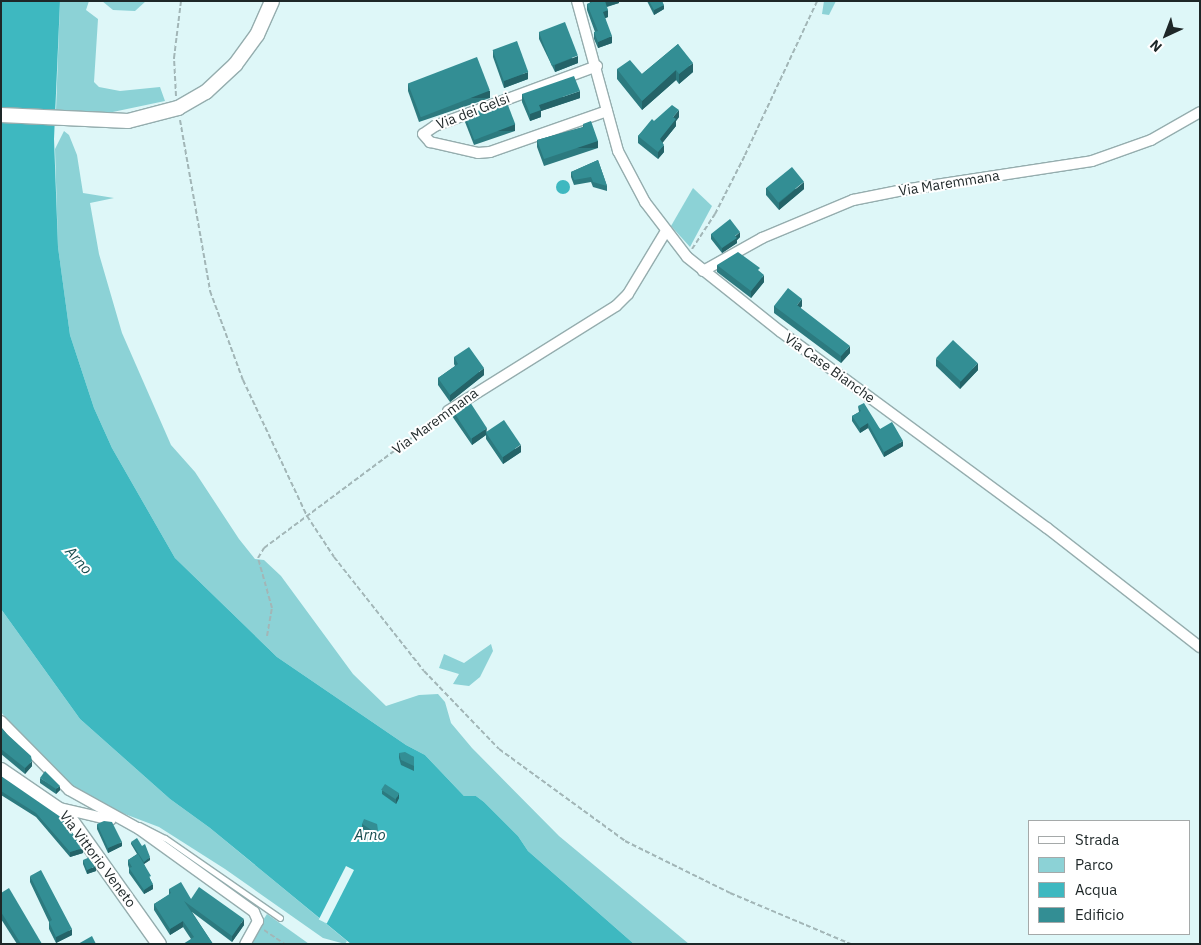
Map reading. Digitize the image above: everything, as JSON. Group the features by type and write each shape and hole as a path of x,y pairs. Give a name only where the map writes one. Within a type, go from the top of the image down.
{"main road":[{"path":"1,115 136,120 178,108 206,92 236,65 257,35 272,1"},
{"name":"Via Vittorio Veneto","path":"1,770 60,808 104,864 159,944"}],"street":[{"name":"Via Case Bianche","path":"577,1 596,66 606,111 625,166 666,231 687,257 703,271 1039,522 1200,647"},
{"name":"Via dei Gelsi","path":"596,66 435,126 423,134 430,142 478,153 490,152 606,111"},
{"name":"Via Maremmana","path":"703,271 762,238 853,200 903,190 1092,162 1151,140 1200,112"},
{"name":"Via Maremmana","path":"448,411 496,378 616,306 628,294 666,231"},
{"path":"1,721 69,790 152,838 254,912 258,921 245,944"},
{"path":"60,808 122,822"}],"lane":[{"path":"122,822 145,827 165,838 280,918"}],"path":[{"path":"181,1 174,58 178,108 210,291 243,380 307,516 334,557 424,670 499,749 625,841 730,893 851,944"},
{"path":"687,257 715,214 745,155 817,1"},
{"name":"Via Maremmana","path":"267,636 272,608 258,558 264,548 448,411"},
{"path":"260,928 285,944"}],"green space":[{"path":"60,1 89,1 86,10 98,19 94,82 99,87 120,91 160,87 165,101 108,113 56,110"},
{"path":"102,1 146,1 135,11 113,10"},
{"path":"824,1 836,1 829,15 822,14"},
{"path":"64,131 69,135 77,155 83,193 114,198 90,203 99,254 122,333 171,445 195,472 239,539 255,559 264,560 281,576 353,674 386,706 419,695 438,694 445,702 451,723 472,748 559,836 689,944 634,944 528,851 518,836 484,802 476,796 464,796 425,755 406,745 277,657 175,558 112,448 94,408 70,335 58,247 55,149"},
{"path":"693,188 712,206 690,247 671,226"},
{"path":"1,609 80,719 170,799 210,828 347,941 345,944 323,938 225,869 159,827 101,805 69,784 29,746 1,712"},
{"path":"491,644 493,651 480,677 469,686 453,684 459,674 439,668 444,654 464,663"},
{"path":"267,914 305,941 309,944 248,944"}],"water":[{"name":"Arno","path":"1,1 60,1 54,139 58,247 70,335 94,408 112,448 175,558 277,657 406,745 425,755 464,796 476,796 484,802 518,836 528,851 634,944 351,944 210,828 170,799 80,719 1,609"},
{"path":"563,180 568,182 570,187 568,192 563,194 558,192 556,187 558,182"}],"pier":[{"path":"346,866 354,870 327,924 319,919"}],"building":[{"path":"592,1 605,1 608,10 603,12 612,36 598,42 594,32 598,31 587,4"},
{"path":"649,1 662,1 664,5 654,10"},
{"path":"565,22 578,56 552,66 539,32"},
{"path":"517,41 528,72 504,81 493,50"},
{"path":"678,44 693,63 679,74 676,70 642,101 617,69 630,60 642,74"},
{"path":"477,57 490,91 421,117 408,84"},
{"path":"574,76 580,91 539,105 541,110 530,114 522,94"},
{"path":"506,100 515,124 474,140 465,116"},
{"path":"672,105 679,110 673,117 676,119 660,139 664,145 658,152 638,136 652,119 654,121"},
{"path":"591,121 598,141 544,159 537,140 584,127 583,124"},
{"path":"598,160 607,186 593,182 591,177 574,180 571,172"},
{"path":"792,167 804,182 778,203 766,188"},
{"path":"730,219 740,232 735,236 737,238 722,248 711,234"},
{"path":"738,252 760,268 758,270 764,275 751,291 717,265"},
{"path":"788,288 802,299 797,305 850,346 841,356 774,306"},
{"path":"953,340 978,363 961,381 936,358"},
{"path":"469,347 484,368 450,395 438,378 458,364 454,357"},
{"path":"468,399 487,428 471,439 452,409"},
{"path":"864,403 880,429 892,422 903,441 884,452 868,423 860,428 852,416 861,411 858,406"},
{"path":"504,420 521,445 503,457 486,432"},
{"path":"1,727 31,756 32,761 25,768 1,749"},
{"path":"405,752 414,757 414,766 401,760 399,753"},
{"path":"45,771 60,786 56,789 40,778"},
{"path":"1,776 62,818 83,848 70,852 36,813 1,791"},
{"path":"385,784 399,793 395,799 381,790"},
{"path":"364,819 377,824 378,834 362,824"},
{"path":"104,821 112,822 122,842 108,848 97,824"},
{"path":"137,838 142,846 145,844 150,857 144,862 131,842"},
{"path":"138,854 151,876 149,877 153,884 144,890 129,868 132,867 128,860"},
{"path":"90,857 96,866 87,870 83,860"},
{"path":"41,870 72,929 56,937 49,922 52,920 30,876"},
{"path":"181,882 191,899 199,887 244,919 232,936 184,901 213,944 183,944 194,937 183,921 170,929 154,904 171,893 169,889"},
{"path":"9,888 42,944 21,944 1,912 1,893"},
{"path":"92,936 96,944 78,944"}]}
